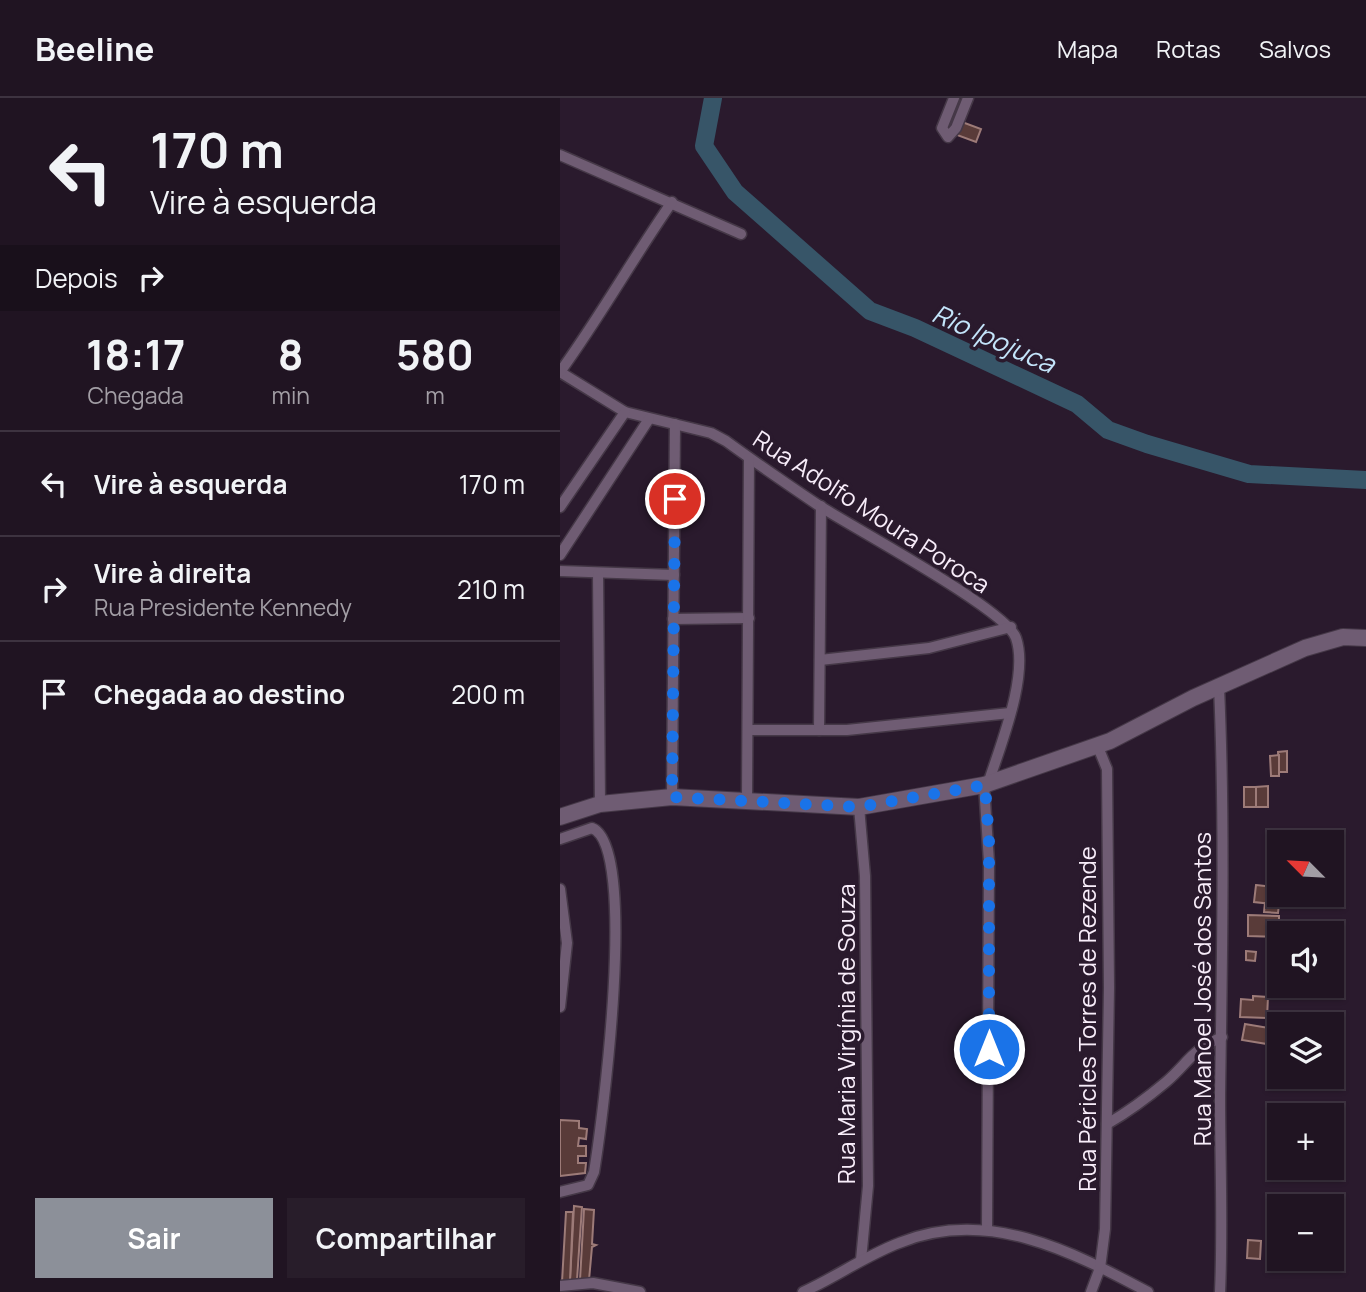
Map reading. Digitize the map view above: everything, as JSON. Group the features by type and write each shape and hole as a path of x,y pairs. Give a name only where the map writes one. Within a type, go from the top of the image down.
{"street":[{"path":"954,98 942,128 948,137 956,128 968,98"},
{"path":"560,155 741,234"},
{"path":"560,372 593,327 631,260 672,202"},
{"name":"Rua Adolfo Moura Poroca","path":"560,372 625,412 711,433 1011,627"},
{"path":"560,507 625,412"},
{"path":"560,555 649,419"},
{"path":"672,797 675,424"},
{"path":"747,799 749,458"},
{"path":"819,730 821,506"},
{"path":"560,571 674,575"},
{"path":"598,573 600,804"},
{"path":"673,619 749,618"},
{"path":"820,660 929,648 1011,627 1020,656 1010,713 987,785 987,1229"},
{"path":"560,817 600,804 672,797 859,807 987,785 1098,747 1219,687 1329,640 1366,638"},
{"name":"Rua Manoel José dos Santos","path":"1219,687 1224,899 1224,1215 1220,1292"},
{"path":"748,730 819,730 906,725 1010,713"},
{"name":"Rua Péricles Torres de Rezende","path":"1091,1292 1100,1268 1105,1229 1107,1124 1107,769 1098,747"},
{"name":"Rua Maria Virgínia de Souza","path":"859,807 865,876 868,1186 861,1259"},
{"path":"560,839 592,828 599,832 612,877 618,929 596,1164 588,1185 560,1192"},
{"path":"560,890 567,943 560,1007"},
{"path":"1107,1124 1141,1103 1169,1079 1190,1054 1222,1037"},
{"path":"803,1292 841,1274 861,1259 926,1234 987,1229 1035,1240 1148,1292"},
{"path":"560,1286 593,1283 640,1292"}],"building":[{"path":"962,122 981,129 976,142 957,135"},
{"path":"1287,751 1287,772 1279,772 1278,752"},
{"path":"1279,755 1279,776 1271,776 1270,756"},
{"path":"1268,786 1268,807 1256,807 1256,787"},
{"path":"1244,787 1256,787 1256,807 1244,807"},
{"path":"1256,885 1267,886 1267,903 1254,902"},
{"path":"1265,903 1267,907 1279,907 1278,913 1264,912"},
{"path":"1248,915 1279,916 1279,921 1267,921 1267,937 1248,936"},
{"path":"1246,951 1256,952 1255,961 1246,960"},
{"path":"1253,996 1268,998 1267,1018 1240,1017 1241,999 1253,1000"},
{"path":"1245,1024 1267,1028 1267,1044 1242,1040"},
{"path":"560,1120 579,1121 579,1128 587,1129 586,1139 579,1138 578,1146 586,1146 586,1156 578,1156 578,1163 586,1163 585,1173 560,1176"},
{"path":"574,1206 582,1207 577,1280 570,1280"},
{"path":"584,1209 594,1210 592,1244 596,1245 592,1247 589,1280 580,1280"},
{"path":"566,1212 573,1212 570,1280 562,1282"},
{"path":"1248,1240 1261,1241 1260,1259 1247,1258"}],"waterway":[{"name":"Rio Ipojuca","path":"713,98 704,146 735,192 870,311 915,328 1077,404 1108,430 1147,444 1249,474 1366,480"}],"route":[{"path":"675,499 672,797 859,807 985,785 989,840 989,1049"}]}
